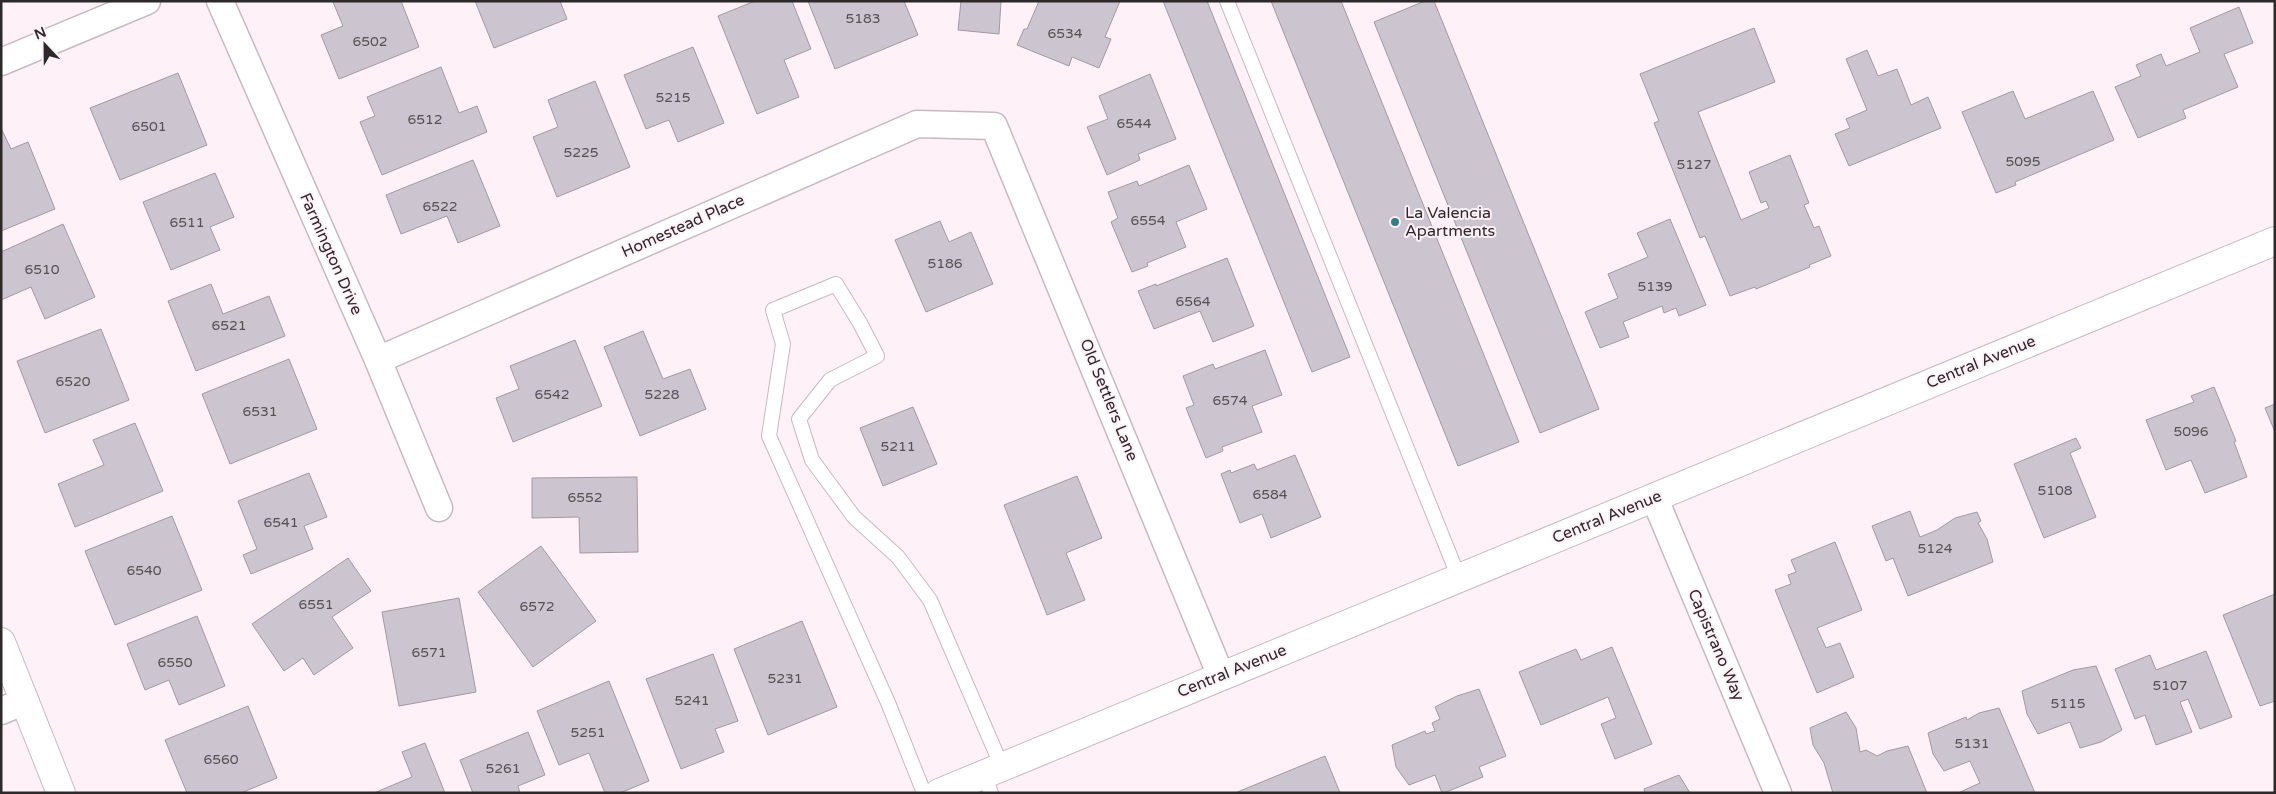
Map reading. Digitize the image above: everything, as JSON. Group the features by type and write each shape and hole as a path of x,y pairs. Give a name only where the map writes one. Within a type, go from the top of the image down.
{"main road":[{"name":"Central Avenue","path":"939,793 992,778 1221,676 2275,241"},
{"path":"1,642 13,706 61,793"}],"street":[{"path":"1,62 147,1"},
{"name":"Farmington Drive","path":"220,1 378,360 440,508"},
{"name":"Homestead Place","path":"378,360 917,124 994,126"},
{"name":"Old Settlers Lane","path":"994,126 1221,676"},
{"name":"Capistrano Way","path":"1654,497 1778,793"}],"lane":[{"path":"1227,1 1459,578"},
{"path":"924,793 889,705 769,436 783,344 773,310 836,284 860,323 877,356 830,380 799,420 812,460 854,517 898,557 930,600 992,778"}],"building":[{"path":"401,1 419,47 339,79 321,35 343,26 333,2"},
{"path":"475,1 560,1 567,19 494,48"},
{"path":"755,1 792,1 811,49 784,60 799,97 757,114 718,16"},
{"path":"808,1 904,1 918,35 835,69"},
{"path":"961,1 1001,1 999,34 958,30"},
{"path":"1039,1 1120,1 1105,37 1111,39 1099,68 1072,57 1069,66 1017,45 1024,29 1027,29"},
{"path":"1163,1 1207,1 1350,357 1312,372"},
{"name":"La Valencia Apartments","path":"1271,1 1341,1 1519,442 1458,466"},
{"name":"La Valencia Apartments","path":"1425,1 1434,1 1599,409 1540,433 1374,22"},
{"path":"2239,7 2253,43 2224,54 2238,87 2183,110 2186,118 2138,138 2115,87 2141,76 2136,65 2161,54 2166,66 2200,52 2190,28"},
{"path":"1754,28 1775,82 1698,112 1741,220 1769,208 1766,201 1761,203 1749,172 1790,155 1809,203 1804,205 1814,228 1819,226 1831,256 1809,265 1810,267 1756,289 1755,287 1730,296 1705,236 1700,238 1654,123 1659,121 1640,74"},
{"path":"693,47 724,123 678,142 669,120 646,129 624,75"},
{"path":"1867,50 1878,76 1897,69 1911,105 1928,97 1941,128 1849,166 1835,134 1850,128 1846,119 1867,110 1846,59"},
{"path":"441,67 459,113 477,106 487,132 382,175 360,122 375,116 367,97"},
{"path":"178,73 207,145 120,180 90,108"},
{"path":"1150,74 1176,139 1138,154 1140,160 1107,175 1087,127 1108,119 1099,96"},
{"path":"595,81 630,167 557,197 533,137 558,127 548,100"},
{"path":"2013,91 2025,119 2093,91 2114,140 2015,182 2016,185 1996,193 1962,112"},
{"path":"1,128 11,149 28,142 55,209 1,231"},
{"path":"473,160 500,226 458,243 447,216 401,234 386,195"},
{"path":"1189,165 1207,209 1176,222 1186,247 1147,263 1148,266 1132,272 1111,222 1118,218 1108,192 1137,181 1139,186"},
{"path":"215,173 234,217 210,227 220,250 171,270 143,202"},
{"path":"1670,219 1706,305 1679,316 1676,308 1664,313 1662,306 1623,322 1629,337 1600,348 1585,312 1618,298 1608,274 1648,257 1637,233"},
{"path":"940,221 949,242 971,232 993,284 926,312 895,240"},
{"path":"63,224 95,297 45,319 31,287 1,300 1,252"},
{"path":"1227,258 1254,326 1213,342 1200,311 1154,329 1138,291 1156,284 1156,286"},
{"path":"211,284 223,314 269,296 285,336 196,371 168,301"},
{"path":"101,329 129,400 45,433 17,361"},
{"path":"643,331 663,379 690,369 706,409 640,436 604,347"},
{"path":"575,340 602,406 513,442 496,398 519,389 510,366"},
{"path":"1265,350 1282,395 1252,406 1262,432 1222,447 1223,451 1206,458 1186,408 1194,405 1183,376 1213,364 1215,369"},
{"path":"289,359 317,429 230,464 202,394"},
{"path":"2214,387 2236,441 2234,442 2247,477 2205,493 2191,460 2166,470 2146,420 2194,402 2191,396"},
{"path":"2275,404 2275,432 2265,408"},
{"path":"913,407 937,464 883,486 860,428"},
{"path":"135,423 163,491 75,527 58,484 104,465 93,440"},
{"path":"2076,438 2081,448 2070,453 2096,517 2044,538 2014,464"},
{"path":"1295,455 1321,517 1271,538 1262,514 1240,523 1221,474 1230,470 1231,473 1254,464 1257,470"},
{"path":"309,473 327,517 304,526 313,549 251,574 243,555 257,549 238,501"},
{"path":"1077,476 1102,538 1066,553 1085,600 1047,615 1004,505"},
{"path":"637,477 638,552 580,553 579,517 532,518 532,478"},
{"path":"1910,511 1920,537 1937,530 1955,518 1977,512 1981,521 1978,523 1987,539 1993,562 1908,596 1893,558 1886,561 1872,526"},
{"path":"172,516 202,590 115,625 85,551"},
{"path":"1835,542 1862,610 1817,628 1826,648 1840,643 1854,677 1817,693 1775,590 1791,584 1788,575 1796,572 1791,560"},
{"path":"541,546 596,621 533,667 478,592"},
{"path":"348,558 371,591 332,617 353,648 314,675 303,658 284,671 252,624"},
{"path":"2275,594 2275,701 2260,706 2223,615"},
{"path":"459,598 476,692 399,706 382,612"},
{"path":"197,616 225,686 179,705 169,680 145,690 127,644"},
{"path":"802,621 837,707 768,735 734,649"},
{"path":"1612,647 1652,744 1615,759 1601,724 1616,718 1608,697 1541,725 1519,672 1576,649 1581,660"},
{"path":"2206,651 2232,717 2200,729 2188,699 2180,702 2192,732 2156,745 2145,715 2135,719 2115,669 2150,655 2156,670"},
{"path":"713,654 738,721 715,729 724,752 681,769 646,679"},
{"path":"2096,666 2122,730 2101,742 2080,748 2070,722 2038,734 2027,714 2022,691 2073,670"},
{"path":"609,681 649,781 620,793 605,793 589,753 559,765 537,711"},
{"path":"1479,689 1506,756 1479,767 1483,777 1444,793 1442,793 1435,775 1409,785 1396,767 1392,745 1425,731 1426,734 1435,731 1432,723 1440,719 1435,707 1457,696"},
{"path":"248,706 277,778 241,793 187,793 165,740"},
{"path":"1999,708 2035,793 1958,793 1980,783 1970,761 1944,771 1933,754 1928,733 1966,717 1967,720 1979,713"},
{"path":"1846,712 1856,728 1860,752 1866,750 1877,756 1887,751 1908,746 1927,793 1833,793 1824,763 1813,745 1810,728"},
{"path":"528,732 545,775 518,786 520,793 473,793 460,760"},
{"path":"425,743 445,793 374,793 412,777 402,752"},
{"path":"1325,756 1340,793 1235,793"},
{"path":"1679,775 1690,793 1645,793 1644,789"}],"place":[{"name":"La Valencia Apartments","path":"1395,222"}]}
